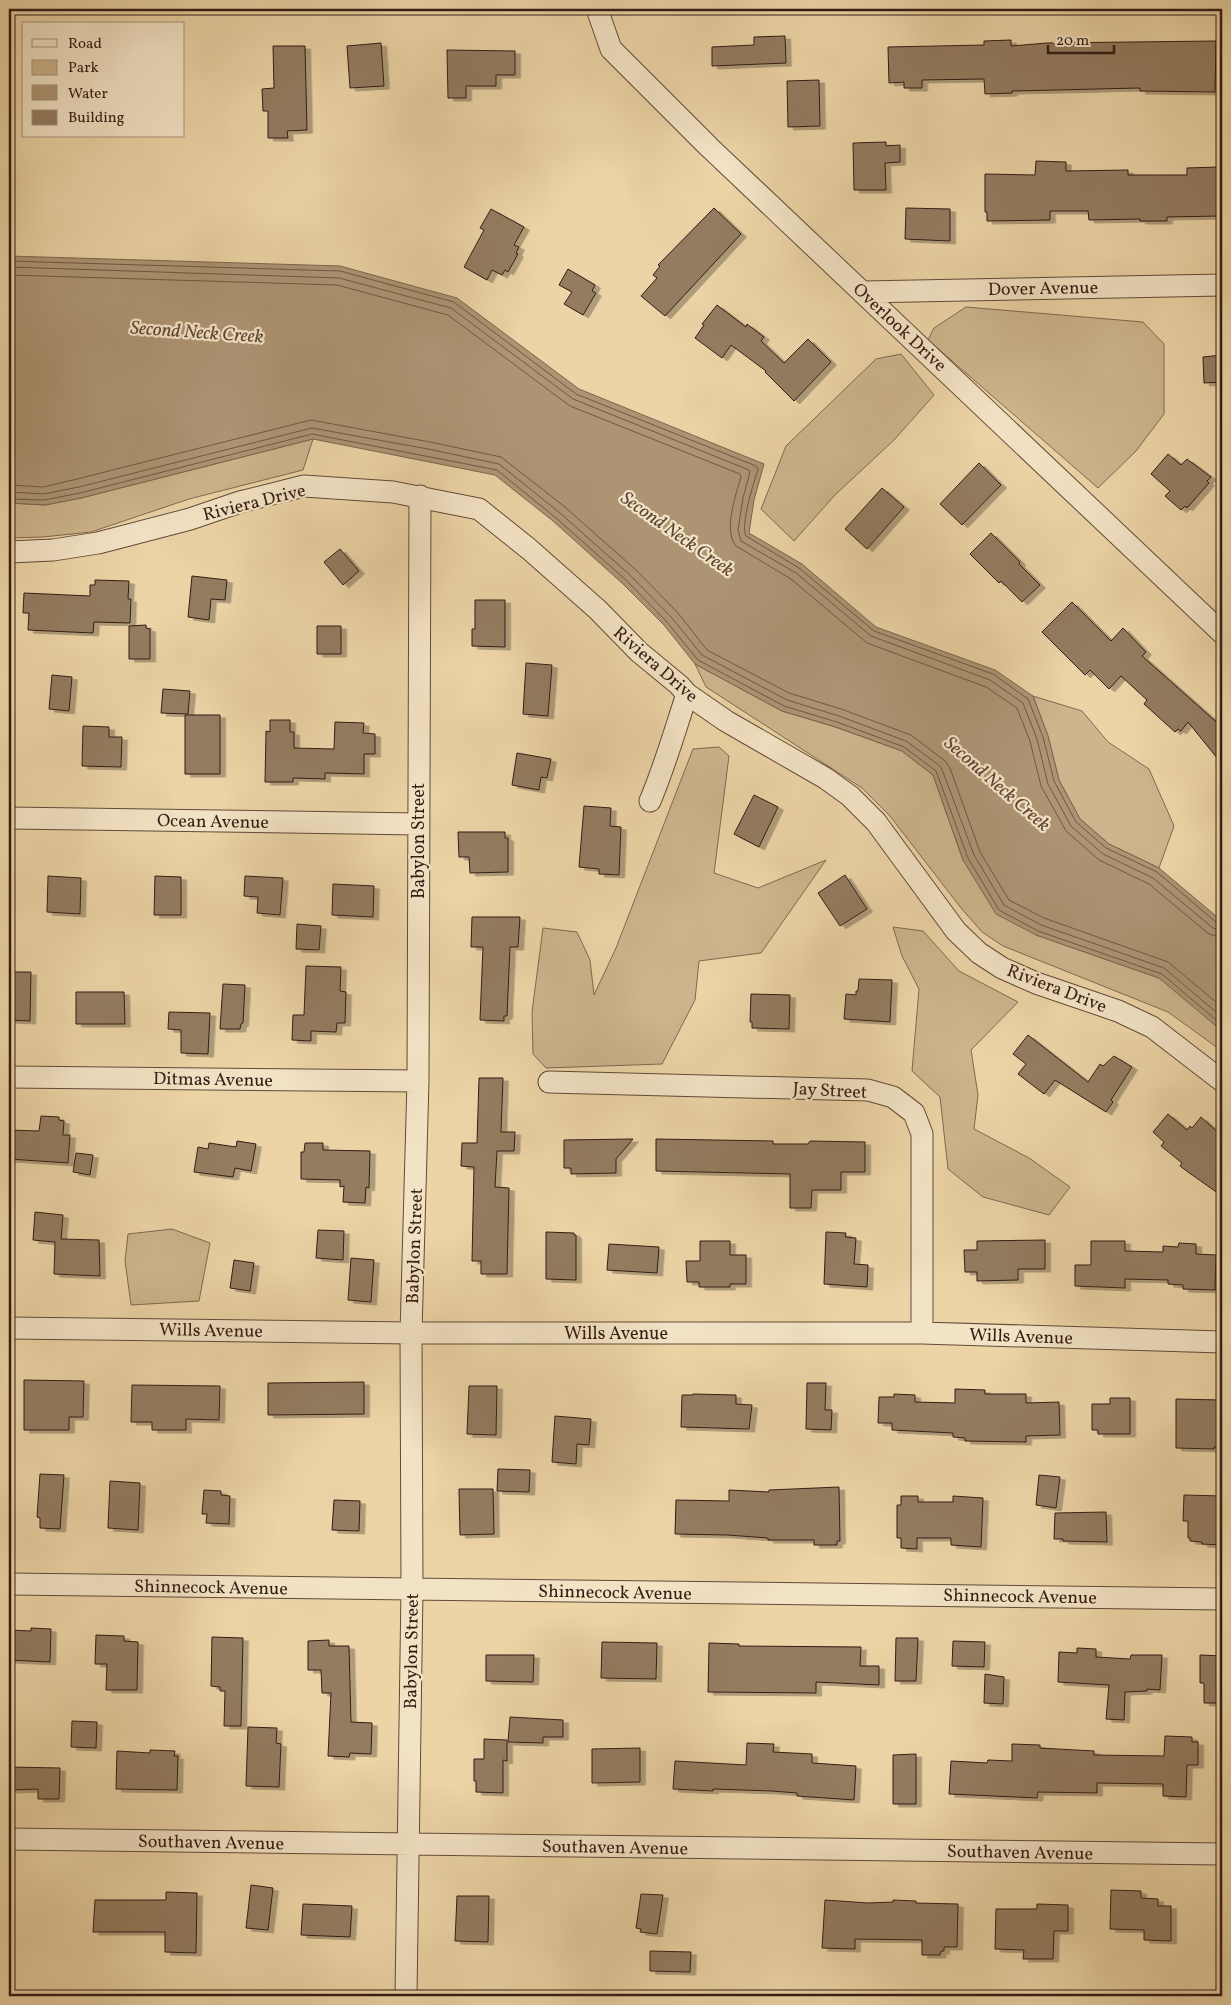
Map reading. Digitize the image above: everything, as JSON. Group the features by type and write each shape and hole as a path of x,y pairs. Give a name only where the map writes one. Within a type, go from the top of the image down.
{"street":[{"name":"Overlook Drive","path":"597,9 611,49 708,147 1222,633"},
{"name":"Dover Avenue","path":"863,292 1222,284"},
{"name":"Riviera Drive","path":"9,552 53,550 98,543 190,519 240,502 304,486 392,492 479,508 598,610 639,652 679,685 687,694 726,721 825,778 850,796 876,822 956,931 980,953 1002,968 1036,983 1118,1011 1152,1027 1222,1081"},
{"name":"Babylon Street","path":"406,1996 412,1589 411,1333 418,1081 420,496"},
{"path":"650,801 668,758 676,725 687,694"},
{"name":"Ocean Avenue","path":"9,818 418,824"},
{"name":"Ditmas Avenue","path":"9,1077 418,1081"},
{"name":"Jay Street","path":"549,1082 868,1090 893,1097 914,1113 922,1134 922,1332"},
{"name":"Wills Avenue","path":"9,1328 411,1333 922,1332 1222,1342"},
{"name":"Shinnecock Avenue","path":"9,1584 1222,1598"},
{"name":"Southaven Avenue","path":"9,1839 1222,1854"}],"green space":[{"path":"966,307 1143,322 1164,344 1164,414 1136,451 1098,488 928,340 934,328"},
{"path":"901,354 934,395 894,440 835,495 794,541 761,509 786,446 876,359"},
{"path":"313,439 303,470 189,499 91,532 9,538 9,503 45,505 81,498"},
{"path":"695,664 782,711 835,727 902,751 933,775 963,860 1036,935 1159,978 1222,1013 1222,1051 1168,1012 1003,946 982,932 961,908 890,816 862,788 706,687"},
{"path":"1033,696 1082,711 1108,742 1149,769 1174,826 1159,868 1109,844 1080,819 1059,780 1048,736"},
{"path":"719,747 729,756 714,873 758,888 826,860 761,953 699,961 695,1000 662,1064 546,1068 533,1054 532,1012 543,928 577,932 590,960 594,995 616,948 693,749"},
{"path":"893,927 923,931 959,971 1018,1002 971,1050 978,1095 974,1129 1029,1158 1070,1187 1049,1215 983,1197 948,1169 940,1097 912,1071 919,989 902,956"},
{"path":"172,1229 210,1243 199,1301 131,1305 125,1261 128,1234"}],"water":[{"name":"Second Neck Creek","path":"9,256 340,266 457,298 579,389 764,464 754,500 749,533 802,564 876,627 995,670 1033,696 1048,736 1059,780 1080,819 1109,844 1159,868 1222,921 1222,1031 1159,978 1036,935 996,914 963,860 933,775 902,751 836,727 782,711 695,664 664,625 623,584 553,521 495,475 313,439 81,498 45,505 9,503"}],"building":[{"path":"785,36 786,63 712,66 712,47 754,45 754,37"},
{"path":"1011,40 1011,46 1047,43 1216,41 1215,92 1140,91 1140,88 1012,91 1012,93 985,94 984,79 922,80 922,88 904,88 904,82 889,83 888,47 984,45 984,41"},
{"path":"381,43 384,86 350,88 347,46"},
{"path":"273,46 305,46 307,130 287,131 288,138 268,138 268,111 263,111 262,89 274,88"},
{"path":"447,50 515,51 515,75 496,75 496,86 466,86 466,98 448,98"},
{"path":"819,80 820,126 788,127 787,81"},
{"path":"886,142 886,146 900,145 900,162 885,163 886,190 854,190 853,143"},
{"path":"1036,161 1066,162 1066,171 1128,170 1128,175 1187,175 1187,168 1218,167 1219,216 1167,217 1167,221 1140,221 1140,219 1089,220 1088,211 1050,211 1050,220 987,221 987,212 985,212 985,174 1035,175"},
{"path":"714,208 741,234 665,316 641,296 657,278 653,275 660,266 658,265"},
{"path":"906,208 950,209 950,241 905,239"},
{"path":"491,209 524,227 514,245 519,247 516,253 518,254 508,272 505,270 502,275 492,270 487,280 464,267 484,230 480,228"},
{"path":"568,269 595,285 592,291 596,293 583,315 564,304 572,292 559,285"},
{"path":"717,305 746,327 747,324 764,337 761,341 784,363 808,339 831,362 794,401 766,371 731,345 722,358 695,338 704,325 702,324"},
{"path":"1222,355 1222,382 1204,383 1203,357"},
{"path":"1168,454 1181,465 1187,459 1211,477 1207,481 1209,483 1187,508 1185,506 1181,510 1165,496 1170,491 1151,474"},
{"path":"979,463 1001,485 962,525 940,504"},
{"path":"882,488 904,507 867,549 845,529"},
{"path":"991,533 1040,585 1022,602 1001,581 999,583 970,554"},
{"path":"340,549 359,571 343,585 324,562"},
{"path":"192,576 227,580 225,600 211,599 209,620 188,617"},
{"path":"95,580 129,581 128,599 131,599 130,623 94,622 93,633 28,630 29,613 23,613 24,593 90,596 90,585 95,585"},
{"path":"475,600 505,600 505,647 472,646 472,629 475,629"},
{"path":"1072,602 1111,641 1123,628 1146,652 1142,656 1222,727 1222,764 1188,722 1181,731 1178,729 1175,732 1144,704 1147,700 1121,676 1109,689 1090,670 1085,675 1042,632"},
{"path":"146,625 146,628 150,629 150,659 129,659 129,626"},
{"path":"317,626 341,626 341,654 317,654"},
{"path":"526,663 552,665 548,716 523,714"},
{"path":"52,675 72,677 69,711 49,709"},
{"path":"163,689 190,691 188,714 161,713"},
{"path":"185,715 220,715 220,774 185,774"},
{"path":"270,720 290,720 290,732 294,732 294,748 334,749 335,722 364,723 363,733 375,734 375,754 364,754 364,774 325,773 325,779 293,778 293,782 265,782 266,731 270,732"},
{"path":"83,726 109,727 109,737 122,737 121,767 82,766"},
{"path":"517,753 551,759 547,778 541,777 539,790 512,785"},
{"path":"754,795 778,807 759,847 734,834"},
{"path":"584,806 611,808 610,826 621,827 619,875 599,874 599,869 579,867"},
{"path":"458,832 505,832 505,838 508,838 508,872 470,873 469,857 459,857"},
{"path":"845,875 867,909 840,926 818,893"},
{"path":"48,876 81,878 80,914 47,912"},
{"path":"155,876 181,877 181,915 154,915"},
{"path":"245,876 283,878 280,915 257,913 258,897 244,896"},
{"path":"333,884 374,886 373,917 332,915"},
{"path":"472,917 520,917 518,947 510,947 507,1016 504,1016 504,1021 480,1020 483,947 471,947"},
{"path":"297,924 321,926 319,950 296,949"},
{"path":"306,966 341,967 340,991 346,992 345,1023 337,1023 336,1032 311,1031 311,1041 292,1040 293,1015 304,1015"},
{"path":"9,972 31,972 30,1021 9,1020"},
{"path":"859,979 892,980 890,1022 844,1019 846,994 856,995"},
{"path":"223,984 245,985 243,1023 240,1029 220,1029"},
{"path":"76,992 124,992 125,1024 76,1024"},
{"path":"751,994 790,995 789,1029 752,1028 752,1022 750,1022"},
{"path":"169,1012 210,1013 208,1054 181,1053 181,1030 168,1029"},
{"path":"1028,1035 1088,1082 1100,1064 1103,1066 1114,1056 1132,1067 1111,1100 1113,1102 1106,1112 1055,1080 1044,1094 1018,1074 1026,1064 1013,1054"},
{"path":"479,1078 503,1078 501,1132 515,1132 514,1151 497,1151 495,1187 509,1188 507,1274 481,1274 481,1261 472,1261 474,1167 461,1166 462,1143 477,1143"},
{"path":"1168,1114 1187,1130 1190,1126 1192,1128 1201,1117 1222,1136 1222,1196 1180,1166 1182,1163 1161,1146 1164,1142 1153,1132"},
{"path":"41,1116 59,1117 59,1120 64,1121 63,1135 70,1135 68,1163 9,1159 9,1130 39,1131"},
{"path":"633,1139 616,1159 616,1173 571,1174 571,1168 564,1168 564,1140"},
{"path":"656,1139 773,1141 773,1144 808,1144 810,1141 865,1142 865,1172 841,1172 841,1190 812,1190 811,1208 790,1208 790,1174 656,1171"},
{"path":"237,1141 256,1144 251,1171 235,1168 233,1177 194,1172 198,1147 208,1149 209,1143 236,1147"},
{"path":"305,1143 323,1143 323,1150 370,1151 369,1188 366,1187 365,1203 343,1202 344,1186 340,1187 340,1180 301,1179 301,1152 304,1152"},
{"path":"76,1153 93,1155 90,1175 73,1172"},
{"path":"35,1212 63,1215 61,1239 99,1240 100,1276 54,1274 55,1242 33,1240"},
{"path":"318,1230 344,1231 343,1260 316,1258"},
{"path":"546,1232 574,1233 576,1235 576,1280 546,1279"},
{"path":"826,1232 846,1233 845,1237 856,1238 854,1264 868,1265 867,1287 824,1284"},
{"path":"1045,1240 1045,1269 1018,1269 1018,1280 977,1281 977,1272 965,1272 964,1250 977,1250 977,1241"},
{"path":"700,1241 730,1241 730,1255 746,1255 746,1284 730,1284 730,1287 699,1287 699,1282 687,1282 686,1261 700,1261"},
{"path":"1091,1241 1125,1241 1125,1251 1163,1252 1163,1246 1178,1247 1179,1243 1196,1244 1196,1254 1216,1255 1215,1290 1183,1289 1183,1285 1168,1284 1168,1280 1125,1279 1125,1288 1075,1286 1075,1265 1091,1265"},
{"path":"609,1244 659,1247 657,1273 607,1270"},
{"path":"351,1258 374,1260 371,1302 348,1300"},
{"path":"234,1260 254,1263 250,1291 230,1288"},
{"path":"24,1380 84,1381 83,1417 69,1417 69,1430 24,1430"},
{"path":"364,1382 364,1414 268,1415 268,1383"},
{"path":"807,1383 826,1383 825,1410 832,1410 831,1430 806,1429"},
{"path":"132,1385 220,1386 219,1420 186,1419 186,1430 152,1430 152,1422 131,1422"},
{"path":"469,1386 497,1386 496,1435 467,1434"},
{"path":"955,1389 985,1390 985,1394 1026,1394 1026,1403 1059,1402 1060,1435 1026,1436 1026,1442 965,1441 965,1438 953,1437 953,1433 892,1430 892,1423 878,1423 879,1397 894,1397 894,1394 915,1395 915,1402 955,1403"},
{"path":"682,1395 736,1395 736,1404 752,1405 749,1429 681,1427"},
{"path":"1110,1398 1130,1398 1130,1434 1098,1434 1098,1430 1092,1430 1092,1404 1110,1404"},
{"path":"1176,1399 1222,1400 1222,1447 1214,1447 1214,1449 1176,1448"},
{"path":"555,1416 591,1419 589,1445 577,1444 576,1464 552,1462"},
{"path":"498,1469 530,1470 529,1492 497,1491"},
{"path":"40,1474 64,1475 60,1529 40,1528 40,1518 37,1517"},
{"path":"1039,1475 1060,1477 1056,1508 1036,1505"},
{"path":"110,1481 140,1483 138,1530 108,1528"},
{"path":"839,1487 840,1541 837,1541 837,1545 814,1545 814,1540 768,1540 768,1538 727,1535 675,1534 676,1500 729,1501 729,1490 769,1492 769,1490"},
{"path":"459,1489 493,1489 494,1534 460,1535"},
{"path":"204,1490 221,1491 221,1495 230,1496 229,1524 206,1523 207,1514 202,1514"},
{"path":"1184,1495 1222,1496 1222,1545 1190,1541 1190,1538 1188,1538 1188,1521 1183,1521"},
{"path":"901,1496 918,1496 918,1502 953,1502 953,1496 983,1498 981,1547 951,1545 951,1538 917,1538 917,1549 901,1548 901,1538 897,1538 897,1505 901,1505"},
{"path":"334,1500 360,1501 359,1531 332,1530"},
{"path":"1106,1512 1107,1542 1054,1539 1055,1513"},
{"path":"31,1628 51,1629 50,1662 9,1660 9,1630 31,1631"},
{"path":"96,1635 124,1636 124,1641 138,1642 137,1690 106,1690 107,1664 95,1664"},
{"path":"212,1637 243,1638 241,1726 224,1726 225,1691 220,1691 220,1687 211,1686"},
{"path":"896,1638 918,1638 916,1681 895,1681"},
{"path":"329,1640 329,1646 349,1646 351,1722 372,1723 371,1754 350,1753 349,1757 328,1756 331,1693 322,1693 321,1670 308,1670 308,1641"},
{"path":"953,1641 985,1642 984,1667 952,1666"},
{"path":"602,1642 657,1643 656,1679 601,1678"},
{"path":"709,1643 739,1644 739,1646 861,1647 860,1666 879,1666 879,1685 816,1682 816,1693 708,1692"},
{"path":"1077,1648 1096,1649 1096,1657 1130,1659 1131,1655 1162,1655 1160,1690 1147,1689 1147,1691 1125,1692 1124,1720 1106,1719 1109,1685 1058,1682 1059,1652 1077,1653"},
{"path":"486,1655 534,1655 533,1682 486,1681"},
{"path":"1200,1655 1222,1656 1222,1703 1204,1703 1204,1683 1200,1683"},
{"path":"985,1674 1004,1677 1003,1704 984,1703"},
{"path":"510,1717 563,1720 563,1737 543,1737 543,1743 508,1742"},
{"path":"72,1721 97,1722 96,1748 71,1747"},
{"path":"248,1727 277,1728 276,1743 281,1744 279,1787 246,1786"},
{"path":"1165,1736 1192,1737 1192,1742 1198,1742 1198,1765 1187,1765 1186,1797 1163,1796 1163,1784 1097,1783 1097,1793 1038,1792 1037,1798 949,1794 951,1761 987,1763 988,1760 1012,1761 1012,1744 1040,1745 1040,1748 1094,1751 1094,1755 1164,1756"},
{"path":"484,1739 507,1740 507,1761 503,1760 503,1793 476,1792 474,1759 484,1759"},
{"path":"747,1743 774,1744 773,1752 812,1754 812,1763 856,1766 854,1800 797,1796 797,1793 772,1791 673,1789 675,1761 746,1765"},
{"path":"640,1748 640,1782 592,1783 592,1749"},
{"path":"150,1750 175,1751 174,1756 178,1756 177,1790 116,1789 117,1751 150,1753"},
{"path":"916,1754 916,1804 893,1804 893,1755"},
{"path":"9,1767 60,1768 59,1799 38,1799 38,1789 9,1790"},
{"path":"251,1885 273,1888 268,1930 246,1928"},
{"path":"1111,1890 1141,1891 1141,1898 1158,1899 1158,1906 1171,1906 1171,1941 1144,1940 1144,1930 1110,1929"},
{"path":"166,1892 197,1893 196,1953 165,1952 165,1932 93,1932 95,1900 166,1900"},
{"path":"641,1894 663,1895 657,1934 640,1932 641,1929 636,1928"},
{"path":"457,1896 489,1896 488,1942 455,1941"},
{"path":"825,1900 868,1903 893,1902 893,1900 916,1901 916,1903 958,1904 957,1947 944,1947 944,1951 941,1951 940,1955 922,1955 922,1940 855,1939 855,1949 822,1948"},
{"path":"303,1904 352,1906 350,1937 301,1935"},
{"path":"1037,1904 1068,1905 1068,1931 1054,1931 1053,1959 1023,1959 1024,1950 995,1949 996,1909 1037,1909"},
{"path":"650,1951 691,1952 690,1972 650,1971"}]}
